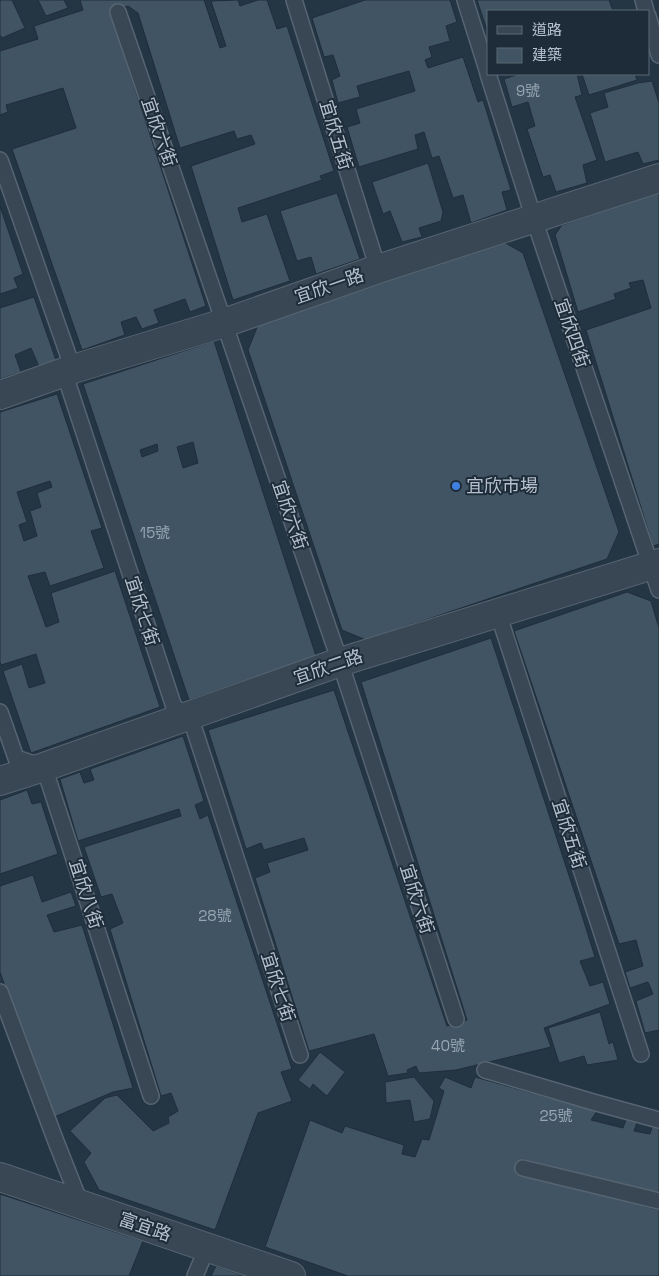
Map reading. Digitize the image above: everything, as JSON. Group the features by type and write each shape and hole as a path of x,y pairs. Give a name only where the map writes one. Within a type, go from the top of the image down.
{"street":[{"name":"宜欣一路","path":"0,395 73,369 224,322 378,269 659,178"},
{"name":"宜欣二路","path":"0,781 340,662 498,613 656,573"},
{"name":"富宜路","path":"0,1177 291,1276"}],"lane":[{"name":"宜欣五街","path":"294,0 378,269"},
{"name":"宜欣四街","path":"465,0 487,71"},
{"name":"宜欣六街","path":"118,12 340,662 456,1019"},
{"path":"649,20 659,55"},
{"name":"宜欣四街","path":"488,75 534,220 656,573"},
{"name":"宜欣七街","path":"0,160 73,369 68,384 174,707 190,716 300,1054"},
{"name":"宜欣五街","path":"498,613 641,1054"},
{"path":"0,712 16,758 44,767"},
{"name":"宜欣八街","path":"44,767 152,1096"},
{"path":"0,992 81,1205"},
{"path":"485,1070 659,1120"},
{"path":"524,1168 659,1201"},
{"path":"195,1276 207,1248"}],"building":[{"path":"0,0 12,0 25,28 2,38 0,35"},
{"path":"38,0 64,0 68,8 46,16"},
{"path":"80,0 204,0 220,48 226,46 211,1 238,0 240,6 258,0 267,0 277,29 287,26 334,171 320,176 322,180 238,208 242,222 267,214 290,281 233,300 191,166 255,144 251,135 237,139 234,131 180,148 138,13 128,6 110,12 206,306 190,312 185,299 154,310 159,323 142,329 136,317 121,322 125,335 82,350 12,149 76,128 63,88 6,105 8,112 0,115 0,51 38,39 34,26 83,10"},
{"path":"365,0 450,0 457,22 446,26 450,41 429,47 432,57 425,60 428,68 463,57 478,102 483,100 511,190 502,192 507,210 471,223 463,195 453,198 439,156 432,158 424,132 415,135 418,149 359,167 347,127 360,123 356,109 415,91 409,71 357,86 360,97 338,103 332,80 340,76 333,55 324,57 312,18"},
{"path":"477,0 609,0 613,10 487,10 487,30"},
{"path":"516,75 577,75 582,95 575,97 597,160 583,165 587,183 556,192 550,175 543,177 527,129 535,126 528,102 512,107 504,79"},
{"path":"582,75 635,75 637,80 589,95"},
{"path":"652,81 659,103 659,160 643,164 638,152 605,162 590,113 608,107 604,93"},
{"path":"428,163 443,212 441,221 419,228 422,237 402,242 390,211 383,214 372,182"},
{"path":"659,192 659,544 653,546 586,330 651,308 643,280 629,283 631,288 614,294 616,299 578,312 555,235 562,225"},
{"path":"337,193 360,259 316,274 311,257 297,261 280,211"},
{"path":"0,206 23,274 14,278 18,288 0,294"},
{"path":"502,241 523,253 619,532 607,559 366,640 342,630 248,350 258,325"},
{"path":"34,297 57,363 40,369 31,348 15,355 21,372 0,379 0,308"},
{"path":"214,341 316,656 189,700 83,384","holes":["193,442 198,463 183,468 177,447","157,444 158,451 142,457 140,450"]},
{"path":"57,394 102,528 91,531 104,568 50,586 45,572 28,576 46,627 59,622 51,593 115,571 160,707 31,753 3,671 22,664 29,688 45,683 36,654 1,665 0,662 0,412","holes":["50,481 52,487 37,493 41,507 30,511 37,536 24,541 19,525 27,522 17,492"]},
{"path":"627,592 651,601 659,628 659,1030 645,1033 636,1001 653,994 648,982 630,988 625,972 643,966 636,940 619,944 514,631"},
{"path":"491,638 595,957 580,961 590,986 603,982 610,1004 544,1028 551,1047 456,1070 419,1073 416,1066 407,1070 408,1073 388,1076 374,1034 309,1051 255,878 270,872 267,863 308,850 304,838 264,850 261,843 246,849 208,730 334,690 447,1026 467,1020 361,682"},
{"path":"183,736 204,801 195,805 200,819 208,815 292,1069 281,1072 292,1101 258,1113 215,1230 99,1190 84,1162 91,1153 70,1131 105,1098 117,1095 153,1131 169,1123 168,1117 178,1111 171,1093 161,1096 110,929 123,923 112,894 101,897 84,847 181,816 179,809 78,841 60,779 80,772 84,783 94,780 90,769"},
{"path":"27,790 32,804 41,802 58,854 0,874 0,800"},
{"path":"33,875 42,902 71,892 76,906 47,915 54,932 82,925 133,1088 113,1092 52,1118 0,972 0,886"},
{"path":"600,1012 609,1044 613,1042 618,1060 587,1065 584,1056 559,1063 548,1028"},
{"path":"320,1052 345,1072 327,1096 313,1084 310,1089 298,1080"},
{"path":"414,1077 434,1101 430,1119 414,1122 410,1100 386,1103 385,1082"},
{"path":"445,1077 471,1088 475,1077 597,1111 591,1120 623,1128 627,1117 638,1120 634,1131 650,1134 653,1124 659,1126 659,1194 522,1159 518,1173 659,1210 659,1276 348,1276 265,1247 310,1120 342,1133 345,1126 404,1145 402,1154 415,1157 422,1139 429,1140 444,1091 439,1088"},
{"path":"0,1194 143,1241 129,1276 0,1276"},
{"path":"216,1266 245,1276 211,1276"}],"place":[{"name":"宜欣市場","path":"456,486"}]}
